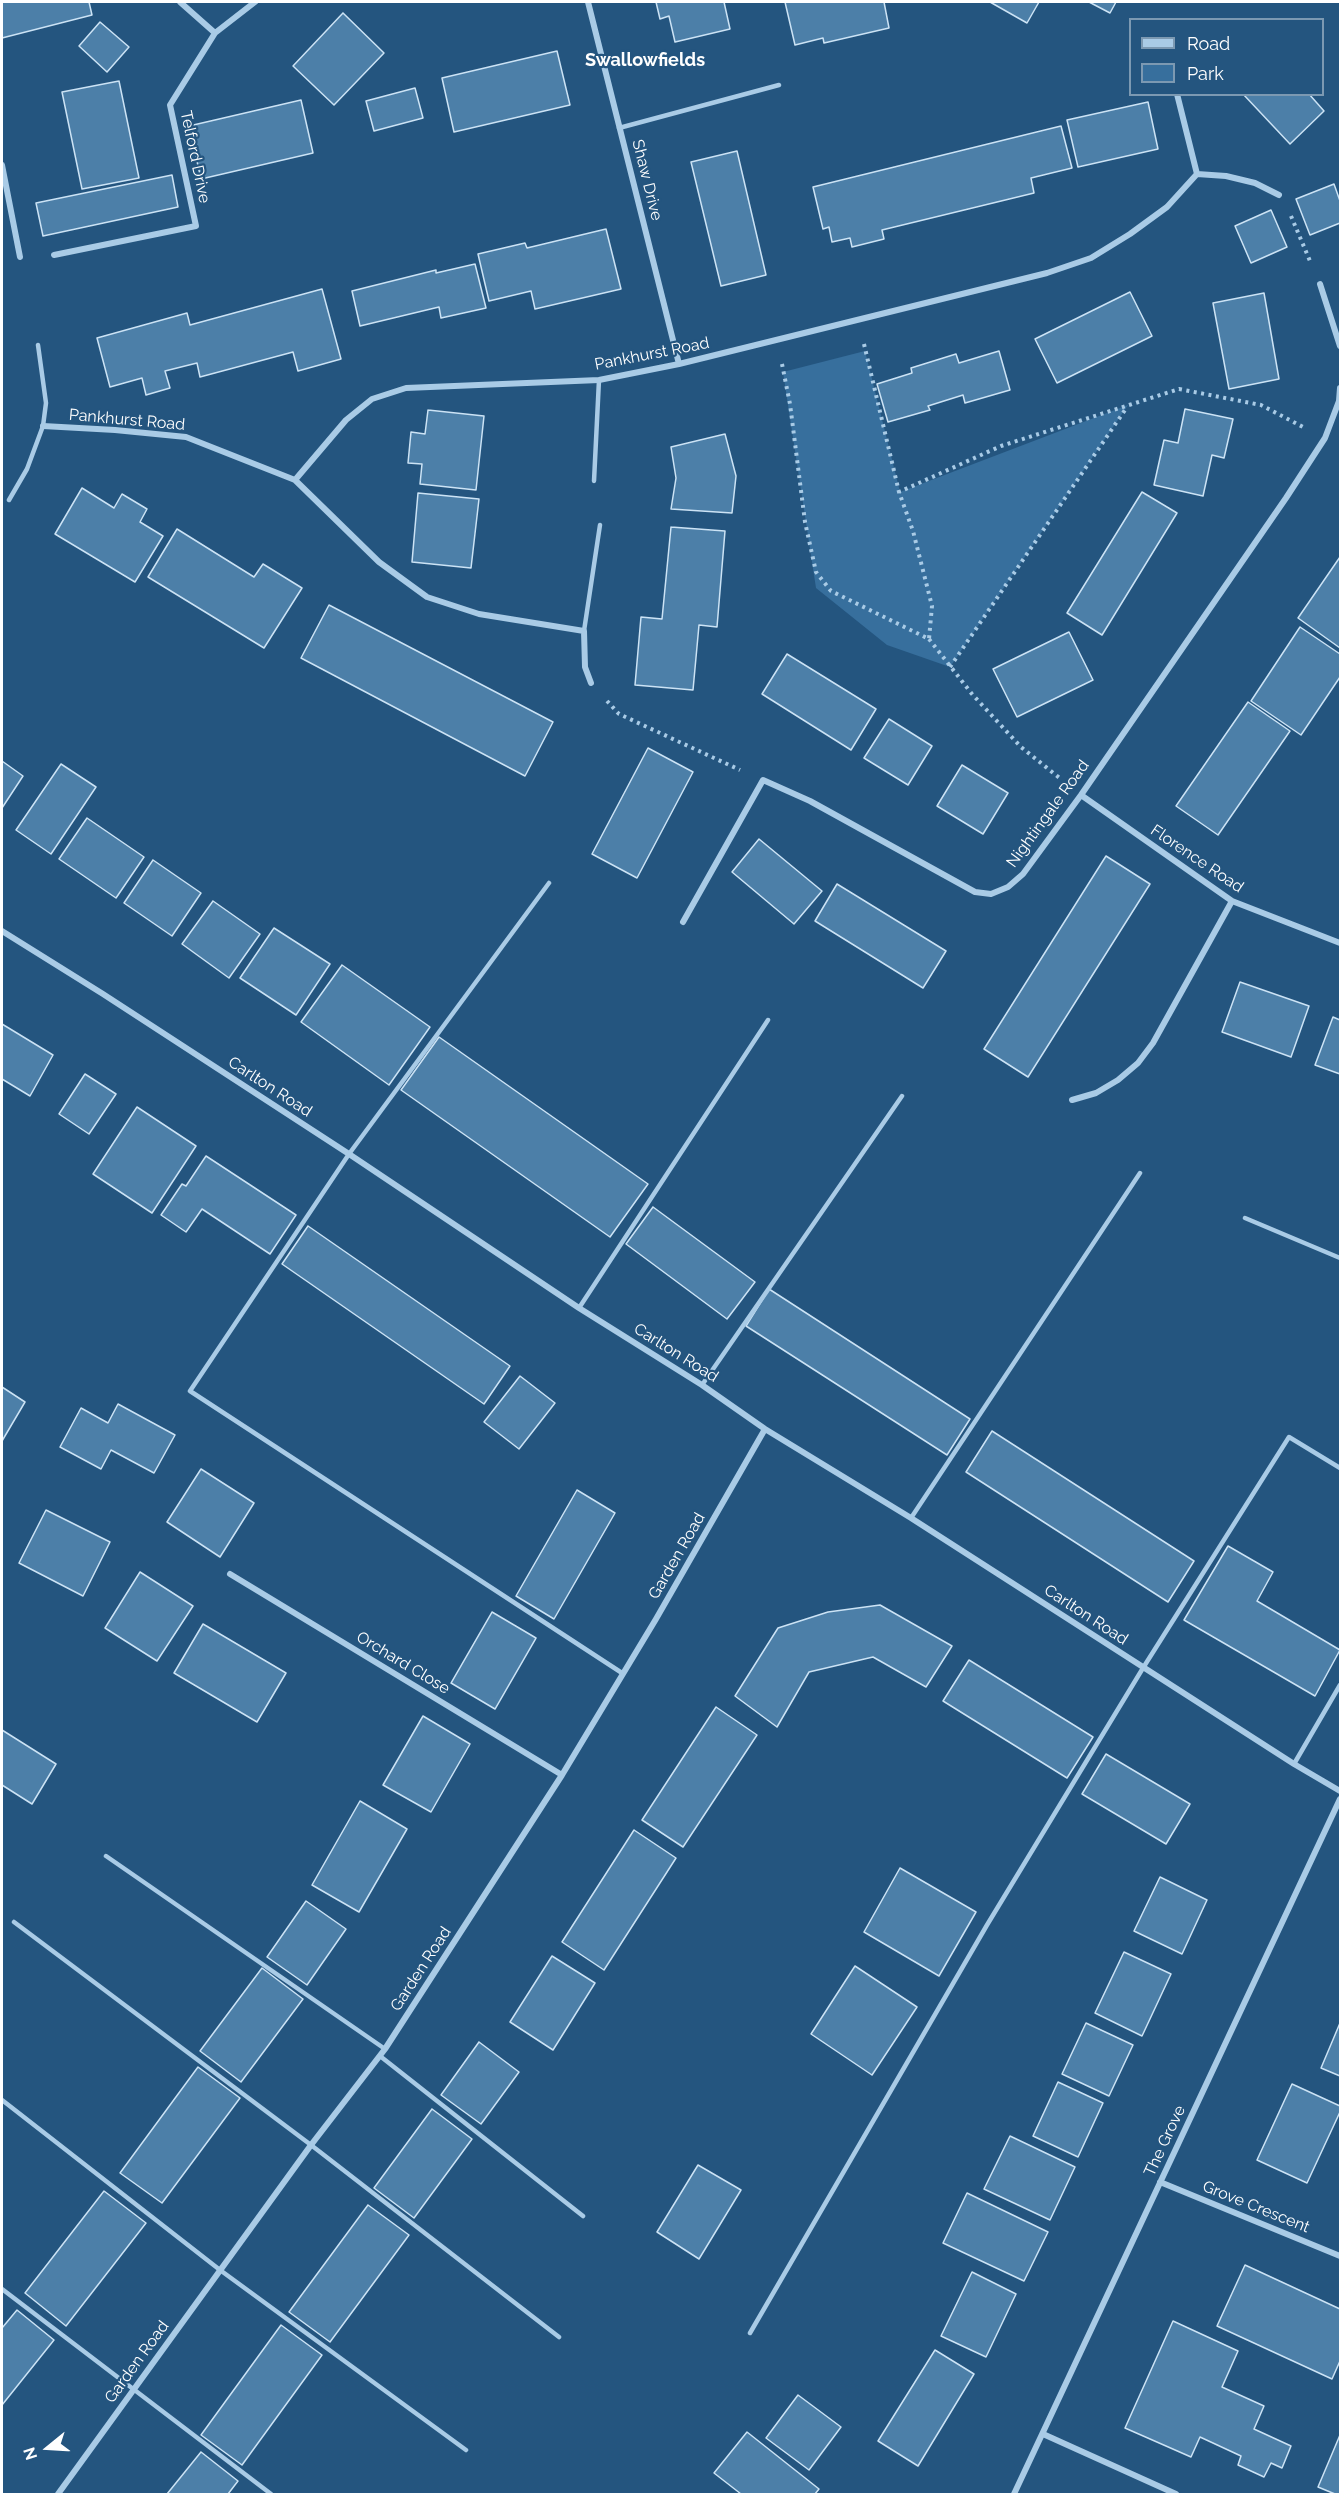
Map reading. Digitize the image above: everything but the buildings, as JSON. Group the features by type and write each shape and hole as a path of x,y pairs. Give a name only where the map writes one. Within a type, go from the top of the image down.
{"street":[{"path":"180,2 215,33"},
{"name":"Telford Drive","path":"54,255 196,226 170,105 215,33 255,2"},
{"name":"Shaw Drive","path":"588,2 679,364"},
{"path":"1178,96 1197,174 1226,176 1255,183 1279,195"},
{"path":"2,165 20,257"},
{"name":"Pankhurst Road","path":"43,426 186,437 295,480 346,420 372,399 406,388 599,380 679,364 1047,273 1090,258 1130,234 1167,207 1197,174"},
{"path":"1320,284 1341,346"},
{"name":"Nightingale Road","path":"763,780 810,801 975,892 991,894 1008,887 1023,874 1081,795 1286,498 1325,438 1339,401 1341,388"},
{"path":"295,480 379,562 427,597 479,614 584,631 585,667 591,683"},
{"path":"683,922 763,780"},
{"name":"Florence Road","path":"1081,795 1232,901 1341,943"},
{"path":"1072,1100 1096,1093 1118,1080 1138,1064 1153,1043 1232,901"},
{"name":"Carlton Road","path":"2,931 349,1154 579,1308 702,1385 765,1429 910,1518 1294,1764 1341,1791"},
{"name":"Garden Road","path":"58,2494 311,2145 385,2049 562,1775 656,1619 765,1429"},
{"name":"Orchard Close","path":"230,1574 562,1775"},
{"name":"The Grove","path":"1014,2494 1341,1799"},
{"name":"Grove Crescent","path":"1160,2182 1341,2256"},
{"path":"1043,2434 1176,2494"}],"lane":[{"path":"619,128 779,85"},
{"path":"9,500 27,469 43,426 46,403 38,345"},
{"path":"594,481 599,380"},
{"path":"584,631 600,525"},
{"path":"549,883 349,1154 190,1391 622,1673"},
{"path":"579,1308 768,1020"},
{"path":"702,1385 902,1096"},
{"path":"910,1518 1140,1173"},
{"path":"1245,1218 1341,1258"},
{"path":"750,2333 987,1925 1143,1668 1289,1437 1341,1468"},
{"path":"1294,1764 1341,1685"},
{"path":"106,1856 385,2049"},
{"path":"14,1922 311,2145 560,2337"},
{"path":"380,2056 583,2216"},
{"path":"2,2100 220,2270 466,2450"},
{"path":"2,2289 271,2494"}],"path":[{"path":"1279,195 1295,225 1320,284"},
{"path":"858,320 899,492 913,531 932,606 929,639"},
{"path":"777,340 790,404 805,522 816,572 831,591 929,639 950,667 1021,747 1081,795"},
{"path":"899,492 1001,446 1179,389 1261,405 1325,438"},
{"path":"950,667 1128,405"},
{"path":"591,683 619,714 763,780"}],"green space":[{"path":"865,351 900,492 1128,405 950,667 887,645 816,588 783,372"}],"district":[{"name":"Swallowfields","path":"645,61"}]}
